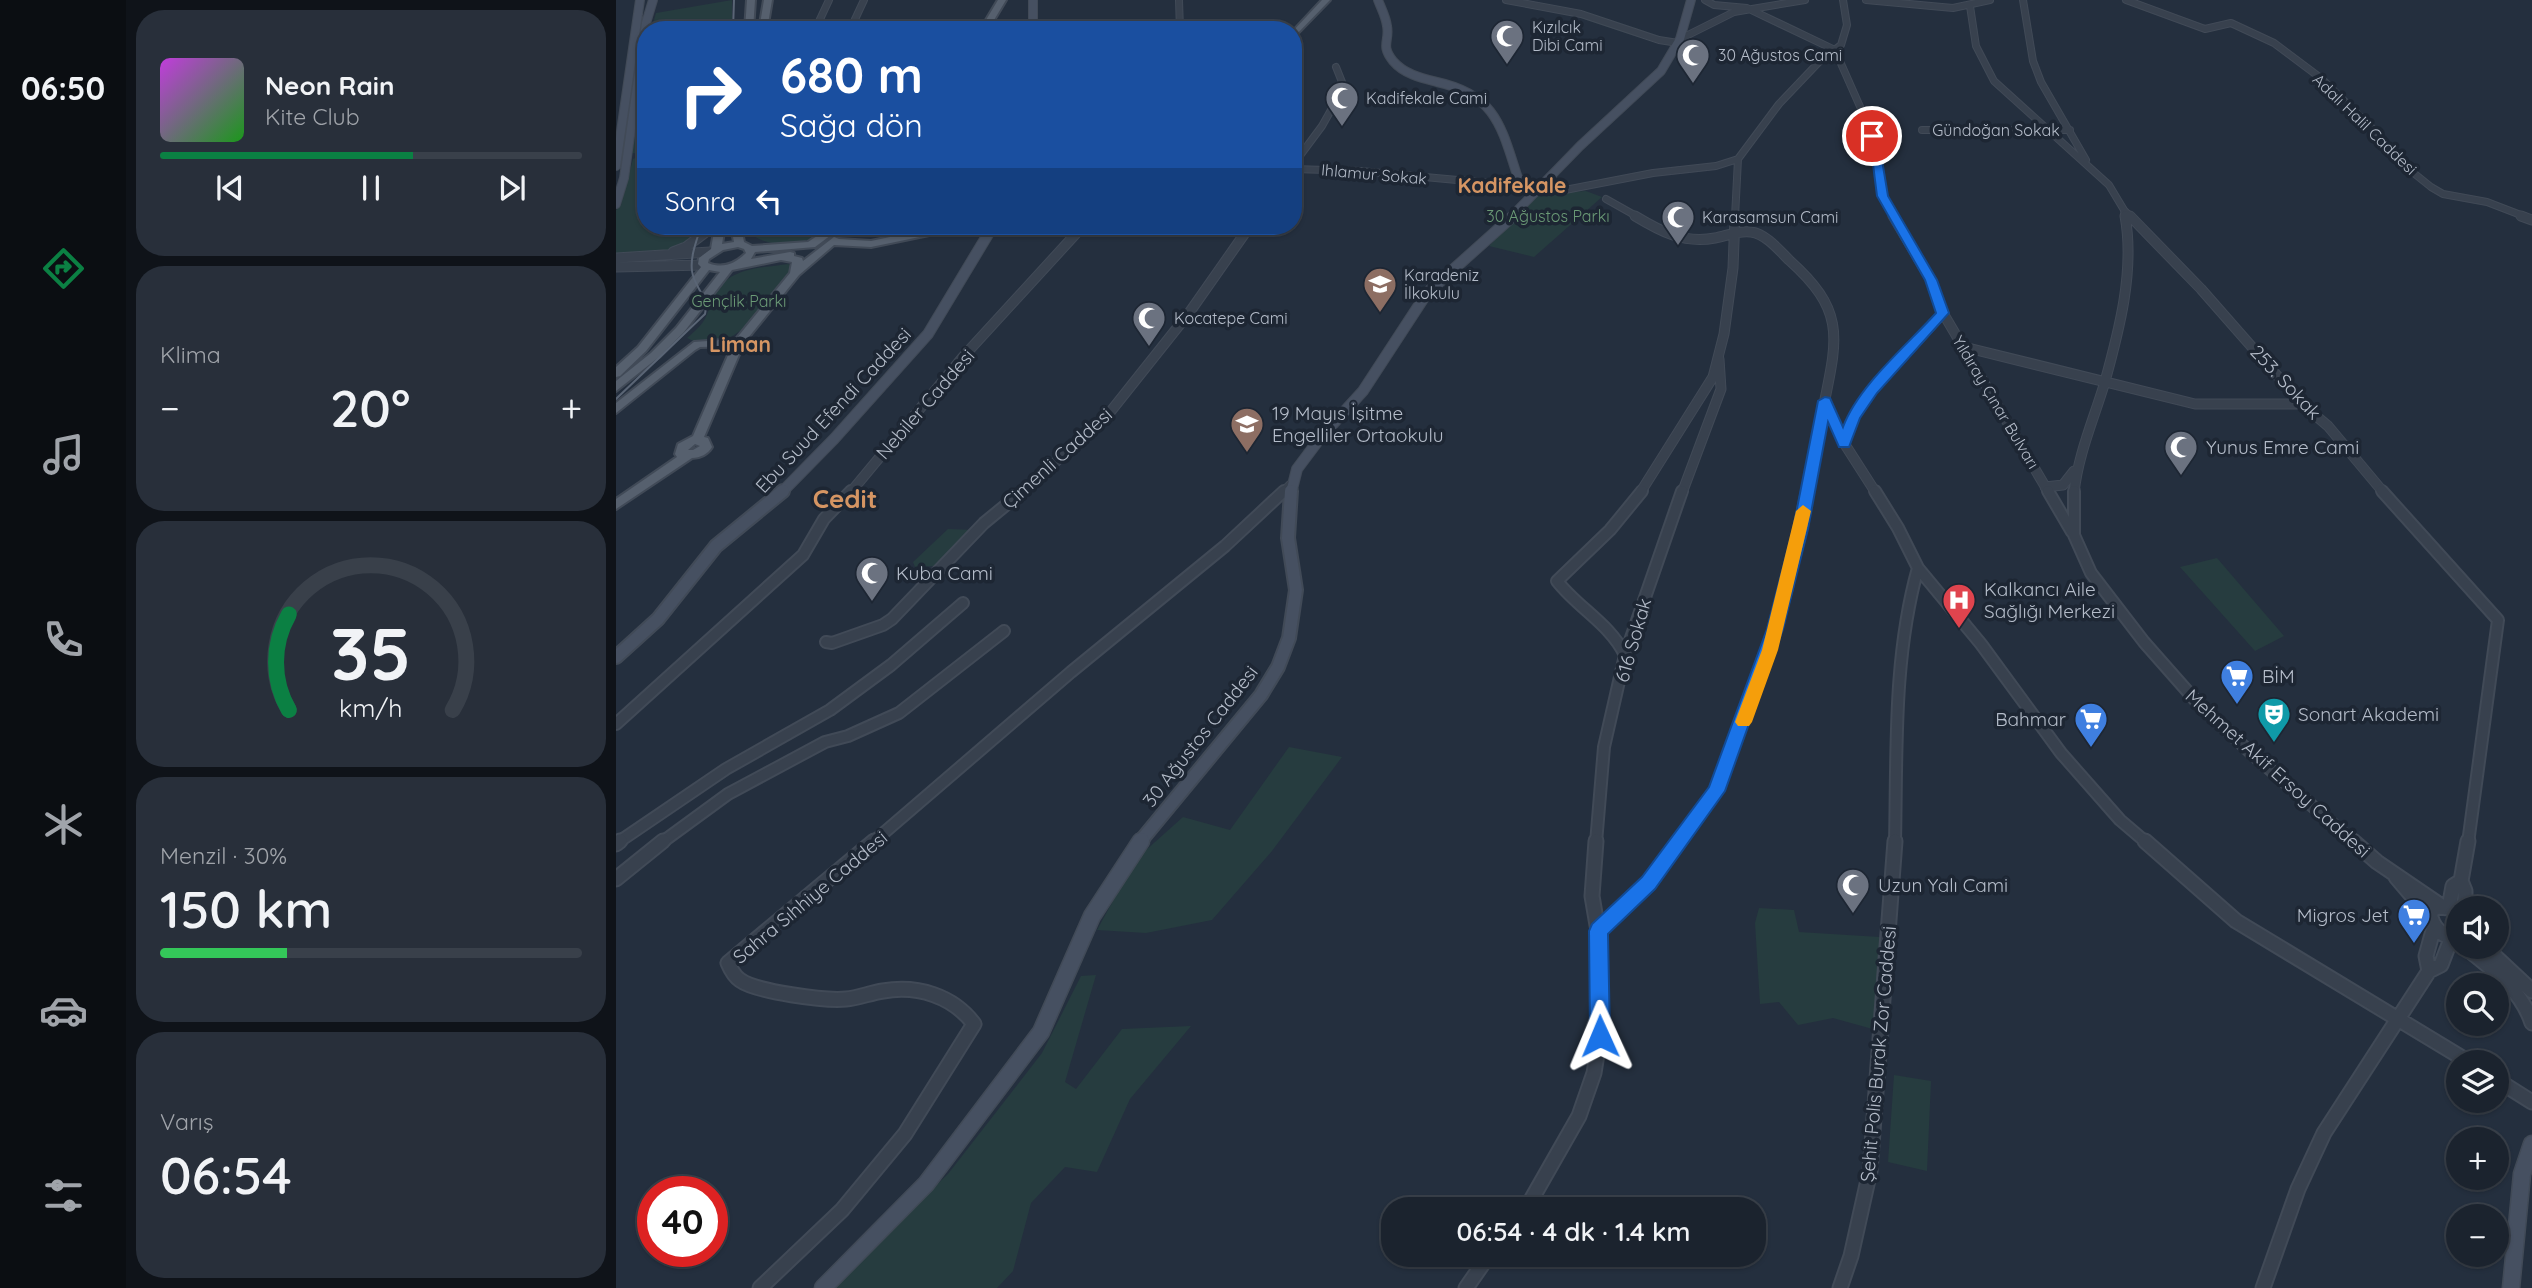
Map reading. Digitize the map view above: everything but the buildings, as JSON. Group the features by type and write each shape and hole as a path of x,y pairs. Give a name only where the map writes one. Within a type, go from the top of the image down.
{"main road":[{"path":"750,21 751,0"},
{"path":"764,21 768,0"},
{"path":"985,21 994,0"},
{"path":"987,21 1002,0"},
{"path":"1033,0 1033,21"},
{"path":"1300,21 1319,0"},
{"path":"1302,26 1326,0"},
{"path":"1378,0 1388,27 1384,46 1396,64 1405,74 1444,83 1483,100 1507,133 1518,178 1539,190"},
{"name":"30 Ağustos Caddesi","path":"822,1288 926,1184 1041,1032 1092,916 1132,852 1261,695 1278,667 1289,638 1296,590 1289,538 1291,485 1297,469 1321,437 1363,391 1427,293 1492,237 1582,144 1661,71 1679,41 1691,0"},
{"path":"639,21 639,2 653,1 647,21"},
{"path":"637,14 650,12"},
{"path":"616,166 637,31"},
{"path":"616,204 624,178 637,86"},
{"path":"713,251 717,235"},
{"path":"737,235 738,244"},
{"path":"804,247 818,242 827,235"},
{"path":"616,502 684,455 682,447 697,440 739,342 795,274 838,235"},
{"path":"616,373 642,349 705,266 704,258 713,251 738,244 750,249 871,244 906,235"},
{"name":"Ebu Suud Efendi Caddesi","path":"616,657 646,635 680,594 701,562 720,542 762,511 789,486 911,354 928,334 988,235"},
{"path":"705,266 732,267 825,246"},
{"path":"616,387 681,330 719,280 749,256 750,249"},
{"path":"783,257 798,260 795,274"},
{"path":"719,280 752,262"},
{"path":"616,410 698,344 739,342"},
{"path":"2511,1288 2522,1174 2532,1144"}],"street":[{"path":"820,21 830,0"},
{"path":"854,21 864,0"},
{"path":"1179,0 1180,21"},
{"path":"1506,0 1581,14 1659,40 1679,41 1722,17 1747,8 1805,0"},
{"path":"1705,0 1714,5 1747,8 1835,50"},
{"path":"1625,655 1621,644 1611,632 1563,592 1557,581 1610,530 1651,478 1705,392 1719,359 1733,268 1738,159 1779,104 1841,45 1847,25 1843,0"},
{"path":"1866,0 1952,8 1990,0"},
{"path":"2023,0 2036,70 2054,111 2070,130 2091,168"},
{"name":"Adalı Halil Caddesi","path":"2126,0 2205,29 2231,23 2274,43 2341,96 2382,139 2395,158 2431,187 2443,194 2487,202 2532,220"},
{"name":"Mehmet Akif Ersoy Caddesi","path":"1970,6 1974,39 1984,67 1994,82 2109,185 2124,210 2129,265 2104,384 2077,465 2074,495 2074,535 2091,573 2144,642 2188,693 2252,753 2396,877"},
{"name":"Yıldıray Çınar Bulvarı","path":"1835,50 1872,136 1882,196 1931,280 1942,313 2074,535"},
{"path":"1302,154 1344,87 1336,67"},
{"name":"Gündoğan Sokak","path":"1922,130 2070,130"},
{"name":"Ihlamur Sokak","path":"1302,168 1539,190 1565,190 1653,173 1716,166 1738,159"},
{"path":"1598,931 1648,883 1716,791 1773,638 1800,529 1836,347 1835,326 1828,305 1807,275 1763,237 1754,232 1734,232 1697,240 1668,235 1606,199"},
{"name":"253. Sokak","path":"2124,210 2201,289 2302,404 2328,426 2418,534 2498,620 2471,828 2461,881"},
{"path":"657,257 686,247 702,235"},
{"name":"Nebiler Caddesi","path":"616,724 803,555 824,519 863,478 961,358 1075,235"},
{"name":"Çimenli Caddesi","path":"826,642 832,643 869,631 892,619 984,523 1107,416 1189,313 1244,235"},
{"path":"616,258 713,251"},
{"path":"616,267 705,266"},
{"path":"1844,443 1853,417 1872,390 1942,313"},
{"path":"1964,347 2104,384 2195,404 2302,404"},
{"name":"616 Sokak","path":"1533,1197 1579,1116 1594,1073 1600,1036 1598,931 1592,896 1604,747 1625,655 1700,441 1721,389 1719,359"},
{"path":"1825,401 1844,443 1898,528 1918,568 1982,644 2061,752 2120,820 2236,921 2450,1050"},
{"path":"2045,487 2063,485 2077,465"},
{"name":"Sahra Sıhhiye Caddesi","path":"760,1288 842,1210 905,1134 974,1024 965,1008 941,995 889,990 844,1000 803,994 745,982 732,974 728,963 1082,663 1225,546 1291,485"},
{"path":"2053,500 2069,502 2074,495"},
{"name":"Şehit Polis Burak Zor Caddesi","path":"1840,1288 1851,1256 1870,1171 1895,856 1899,685 1910,597 1918,568"},
{"path":"616,844 726,769 830,710 891,665 963,603"},
{"path":"616,879 682,826 728,794 825,743 848,736 899,712 1004,631"},
{"path":"2396,877 2407,881 2446,906"},
{"path":"2396,877 2400,886 2432,922 2446,932"},
{"path":"2452,896 2453,886 2461,881 2465,896"},
{"path":"2429,971 2426,956 2433,909 2446,909"},
{"path":"2263,1288 2312,1156 2429,971 2441,965 2446,957"},
{"path":"2478,959 2511,988 2524,1005 2532,1023"},
{"path":"2498,959 2532,991"},
{"path":"2509,1088 2532,1102 2532,1116"},
{"path":"1466,1288 1481,1267"}],"green space":[{"path":"732,0 732,21 654,21 656,13"},
{"path":"637,121 637,153 632,153"},
{"path":"637,157 637,235 694,235 691,244 674,250 616,253 616,210 621,205 633,159"},
{"name":"30 Ağustos Parkı","path":"1586,191 1602,197 1534,257 1489,246 1539,194"},
{"path":"754,235 821,235 805,241 781,244 759,239"},
{"name":"Gençlik Parkı","path":"789,264 793,273 761,312 733,336 718,342 703,343 687,338 704,320 713,298 726,280 756,268"},
{"path":"948,529 975,530 938,566 915,567 913,562"},
{"path":"2217,558 2284,636 2255,651 2180,567"},
{"path":"1289,747 1342,757 1272,851 1212,920 1146,933 1097,930 1136,859 1183,817 1230,830"},
{"path":"1759,908 1794,910 1799,932 1880,937 1876,1030 1833,1018 1798,1025 1779,1002 1760,1004 1755,923"},
{"path":"1096,975 1065,1082 1076,1089 1122,1029 1191,1026 1130,1099 1097,1172 1065,1167 1031,1203 1013,1271 997,1288 828,1288 948,1174 1042,1053 1081,976"},
{"path":"1894,1075 1931,1081 1927,1171 1888,1162"}],"tram line":[{"path":"733,21 734,0"},
{"path":"616,399 705,314 705,302 693,277 694,248 698,235"}],"slow traffic":[{"path":"1743,722 1770,650 1787,588 1803,511"}],"place":[{"name":"Kızılcık Dibi Cami","path":"1507,66"},
{"name":"30 Ağustos Cami","path":"1693,85"},
{"name":"Kadifekale Cami","path":"1342,128"},
{"name":"Karasamsun Cami","path":"1678,247"},
{"name":"Karadeniz İlkokulu","path":"1380,314"},
{"name":"Kocatepe Cami","path":"1149,348"},
{"name":"19 Mayıs İşitme Engelliler Ortaokulu","path":"1247,454"},
{"name":"Yunus Emre Cami","path":"2181,477"},
{"name":"Kuba Cami","path":"872,603"},
{"name":"Kalkancı Aile Sağlığı Merkezi","path":"1959,630"},
{"name":"BİM","path":"2237,706"},
{"name":"Sonart Akademi","path":"2274,744"},
{"name":"Bahmar","path":"2091,749"},
{"name":"Uzun Yalı Cami","path":"1853,915"},
{"name":"Migros Jet","path":"2414,945"}],"district":[{"name":"Kadifekale","path":"1512,185"},
{"name":"Liman","path":"740,344"},
{"name":"Cedit","path":"845,498"}],"route":[{"path":"1600,1036 1598,931 1648,883 1716,791 1770,650 1787,588 1825,401 1844,443 1853,417 1872,390 1942,313 1931,280 1882,196 1872,136"}]}
